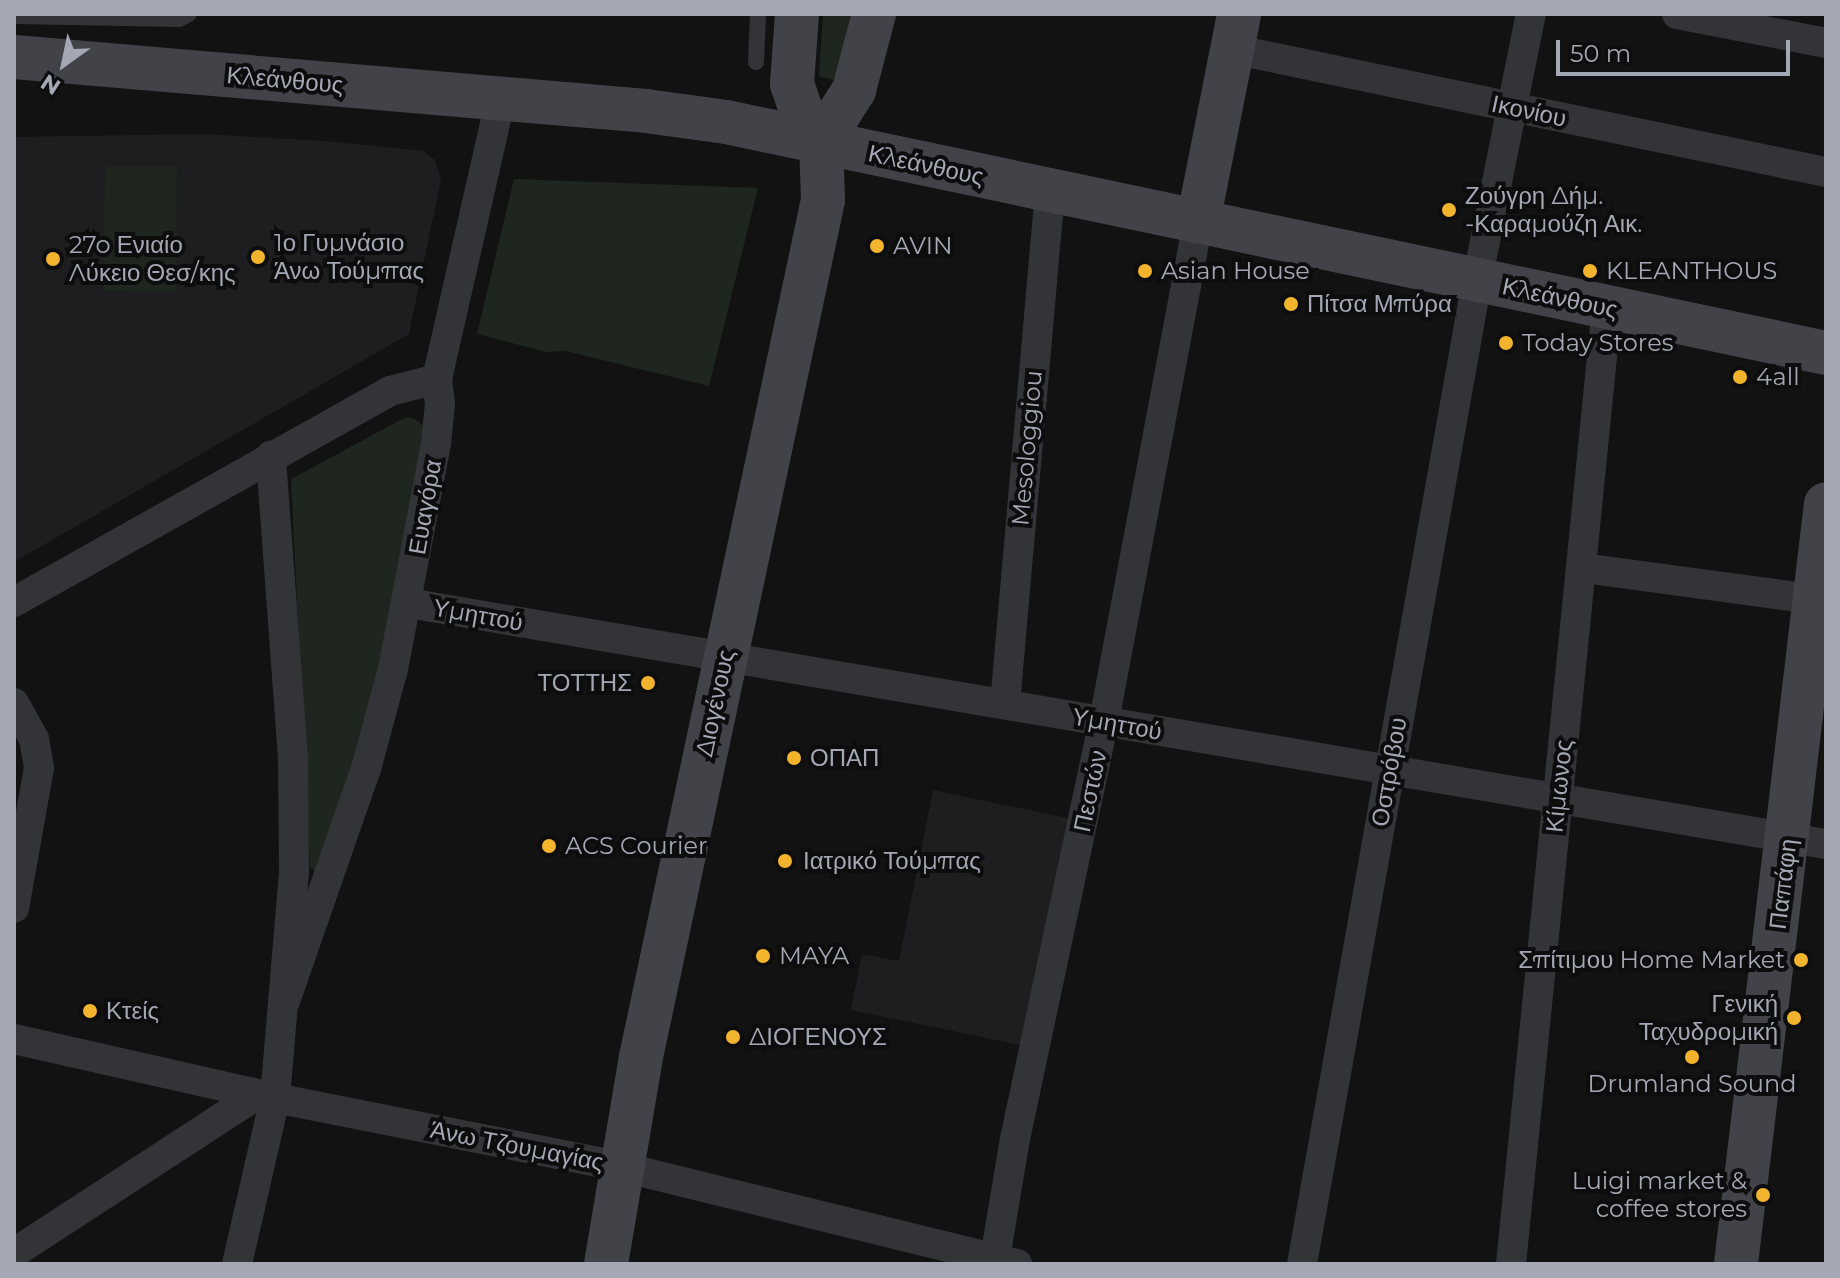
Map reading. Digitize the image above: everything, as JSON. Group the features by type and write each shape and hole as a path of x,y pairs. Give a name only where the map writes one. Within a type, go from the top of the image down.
{"main road":[{"path":"797,14 794,93 821,142 854,90 874,14"},
{"path":"1198,222 1236,32"},
{"name":"Κλεάνθους","path":"14,57 658,112 821,142 1826,353"},
{"name":"Διογένους","path":"606,1264 622,1167 724,657 809,274 824,187 821,142"},
{"name":"Παπάφη","path":"1736,1264 1807,841 1826,504"}],"street":[{"name":"Οστρόβου","path":"1302,1264 1477,281 1531,14"},
{"path":"1677,14 1826,43"},
{"name":"Ικονίου","path":"1236,32 1512,107 1826,172"},
{"name":"Ευαγόρα","path":"285,1001 366,769 408,603 436,444 440,404 437,379 501,98"},
{"name":"Mesologgiou","path":"1005,704 1050,191"},
{"name":"Πεστών","path":"1002,1262 1015,1139 1104,721 1198,222"},
{"name":"Κίμωνος","path":"1511,1264 1607,308"},
{"path":"14,602 390,391 437,379"},
{"name":"Ευαγόρα","path":"237,1264 285,1001 294,871 294,785 284,601 271,456"},
{"path":"1583,568 1820,601"},
{"name":"Υμηττού","path":"408,603 1807,841"},
{"path":"14,703 34,739 39,768 14,908"},
{"name":"Άνω Τζουμαγίας","path":"14,1039 266,1096 622,1167 1002,1262"},
{"path":"14,1253 266,1096"}],"lane":[{"path":"14,16 179,19 189,14"},
{"path":"756,62 758,14"}],"shaded area":[{"path":"823,14 851,14 836,80 819,77"},
{"name":"1ο Γυμνάσιο Άνω Τούμπας","path":"201,134 325,141 423,151 435,160 441,179 409,334 14,562 14,137"},
{"path":"105,167 177,167 176,292 103,291"},
{"path":"514,179 758,188 709,386 566,351 546,352 477,334"},
{"path":"406,417 415,419 425,427 378,705 317,872 310,867 291,479"},
{"path":"933,790 1072,819 1025,1046 851,1010 862,954 899,961"}],"place":[{"name":"Ζούγρη Δήμ. -Καραμούζη Αικ.","path":"1449,210"},
{"name":"AVIN","path":"877,246"},
{"name":"1ο Γυμνάσιο Άνω Τούμπας","path":"258,257"},
{"name":"27o Ενιαίο Λύκειο Θεσ/κης","path":"53,259"},
{"name":"Asian House","path":"1145,271"},
{"name":"KLEANTHOUS","path":"1590,271"},
{"name":"Πίτσα Μπύρα","path":"1291,304"},
{"name":"Today Stores","path":"1506,343"},
{"name":"4all","path":"1740,377"},
{"name":"ΤΟΤΤΗΣ","path":"648,683"},
{"name":"ΟΠΑΠ","path":"794,758"},
{"name":"ACS Courier","path":"549,846"},
{"name":"Ιατρικό Τούμπας","path":"785,861"},
{"name":"MAYA","path":"763,956"},
{"name":"Σπίτιμου Home Market","path":"1801,960"},
{"name":"Κτείς","path":"90,1011"},
{"name":"Γενική Ταχυδρομική","path":"1794,1018"},
{"name":"ΔΙΟΓΕΝΟΥΣ","path":"733,1037"},
{"name":"Drumland Sound","path":"1692,1057"},
{"name":"Luigi market & coffee stores","path":"1763,1195"}]}
